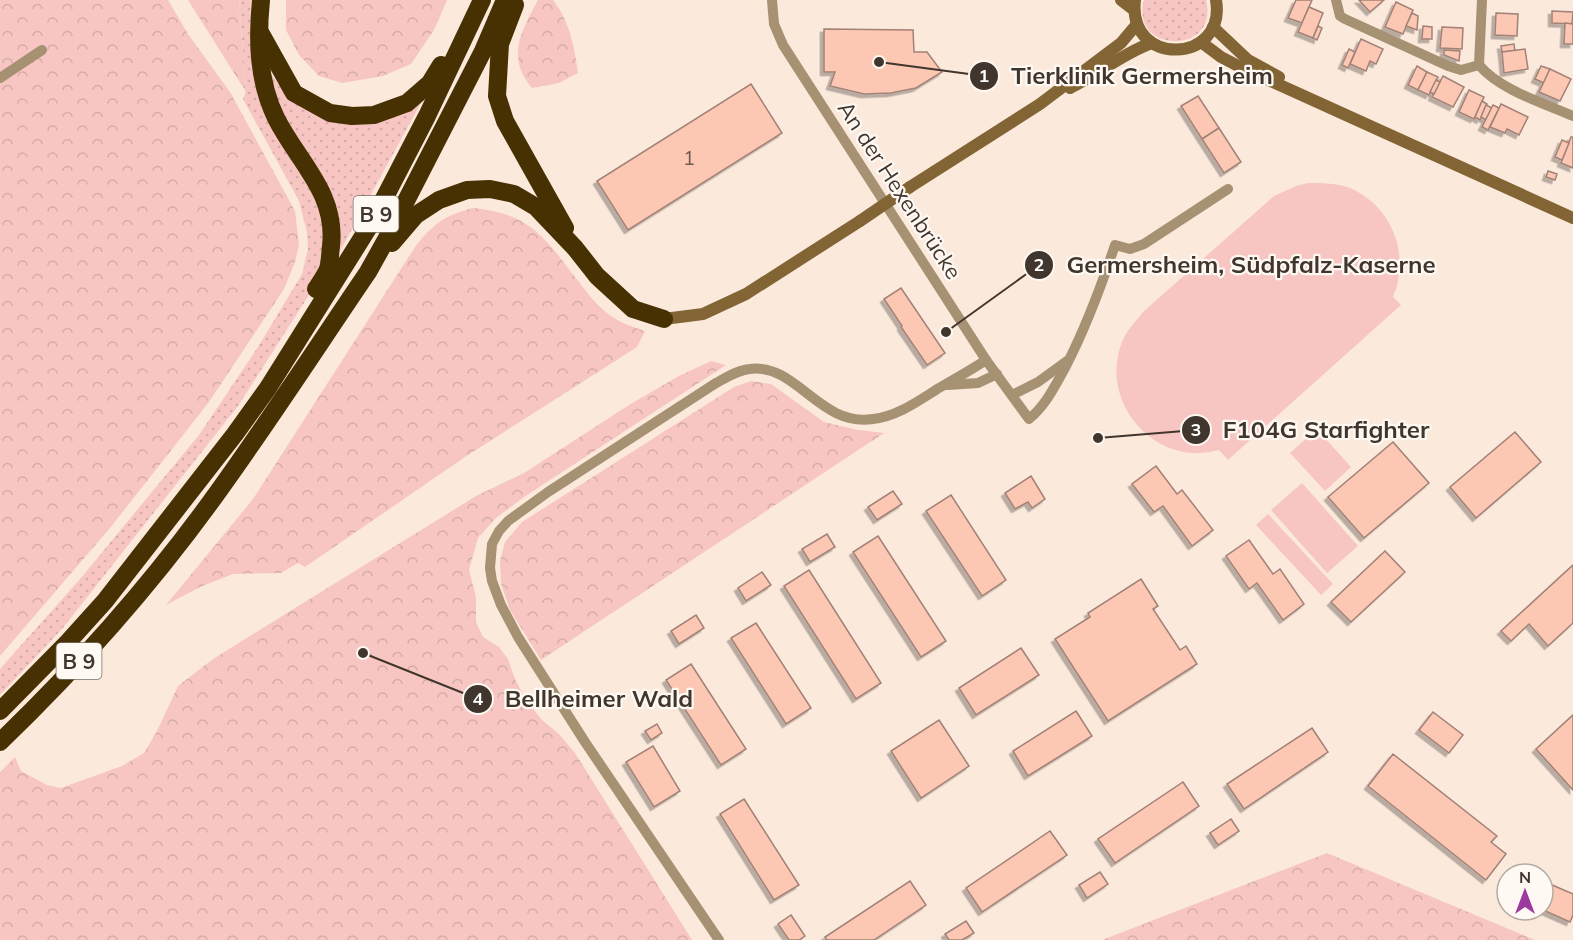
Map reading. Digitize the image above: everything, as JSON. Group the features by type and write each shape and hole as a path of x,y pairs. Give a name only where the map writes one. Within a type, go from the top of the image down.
{"highway":[{"name":"B 9","path":"261,0 260,64 265,90 276,118 326,198 333,232 328,268 265,377 268,388"},
{"name":"B 9","path":"0,711 105,601 235,435 268,388 372,222 482,0"},
{"name":"B 9","path":"368,272 483,51 505,0"},
{"name":"B 9","path":"517,0 500,44 497,96 505,122 575,248"},
{"name":"B 9","path":"259,31 294,93 330,113 352,117 374,115 407,103 430,83 444,60 468,31"},
{"name":"B 9","path":"0,742 45,699 154,576 220,490 368,272 416,215 439,200 467,190 490,189 514,194 536,207 575,248 597,276 633,309 663,319"}],"main road":[{"path":"1121,0 1135,5 1137,24 1152,43 1164,49 1177,50 1190,48 1201,42 1213,27 1216,17 1216,0"},
{"name":"B 9","path":"663,319 703,314 746,294 1040,104 1121,43 1137,24"},
{"path":"1213,27 1248,60 1329,106"},
{"path":"1201,42 1221,57 1242,68 1573,218"},
{"name":"B 9","path":"1040,104 1095,76 1141,46 1152,43"}],"street":[{"name":"An der Hexenbrücke","path":"772,0 774,24 783,45 986,360 1029,419 1039,410 1069,359 1088,320 1115,245 1130,249 1144,244 1228,189"},
{"path":"1336,0 1340,16 1345,19 1448,66 1461,70 1479,65"},
{"path":"1482,0 1479,65 1486,75 1573,116"},
{"path":"0,78 42,50"},
{"name":"An der Hexenbrücke","path":"1012,395 1038,382 1069,359"},
{"path":"719,940 585,742 518,637 501,605 492,581 490,568 492,544 499,531 530,505 716,383 737,372 763,368 781,374 825,408 841,416 872,420 899,412 986,360"},
{"path":"943,386 978,383 997,374"}],"green space":[{"path":"0,0 168,0 188,34 230,92 295,211 299,245 284,289 209,402 110,528 0,656"},
{"path":"188,0 239,0 246,92"},
{"path":"239,0 251,0 250,36 254,67 328,229 318,281 238,406 62,629 0,695 0,669 81,578 199,435 258,347 302,274 308,249 307,232 299,201 243,99 246,91"},
{"path":"286,0 447,0 434,30 411,64 383,76 342,83 319,76 299,55 286,30"},
{"path":"538,0 553,0 564,17 573,44 578,73 559,83 532,88 519,65 518,54 522,33"},
{"path":"1144,0 1206,0 1207,18 1200,31 1189,39 1175,41 1161,38 1149,31 1143,18"},
{"path":"269,69 288,96 301,106 316,113 422,101 339,253 273,97"},
{"path":"1308,183 1335,184 1350,188 1365,196 1387,219 1394,234 1400,265 1393,297 1401,305 1228,460 1219,450 1196,453 1174,449 1154,440 1138,426 1126,408 1118,387 1117,365 1126,334 1143,312 1274,196"},
{"path":"473,208 510,216 524,222 535,231 546,241 602,309 619,321 645,331 637,347 465,457 305,567 298,563 281,573 233,574 200,587 166,605 253,499 415,247 440,222"},
{"path":"711,361 726,365 527,495 496,518 478,538 469,570 476,597 476,622 483,637 499,647 508,659 526,700 542,720 559,734 575,753 692,940 0,940 0,772 15,757 21,771 47,785 61,788 122,766 144,753 178,686 213,659 476,496 524,473 629,405 679,376"},
{"path":"751,381 771,384 824,422 884,433 541,660 510,610 501,584 500,561 505,542 522,522 734,387"},
{"path":"1317,429 1351,467 1325,491 1290,453"},
{"path":"1302,483 1358,546 1327,573 1271,510"},
{"path":"1268,514 1333,584 1321,595 1256,525"},
{"path":"1327,853 1535,940 1102,940"}],"building":[{"path":"1296,0 1312,0 1302,23 1288,18"},
{"path":"1359,0 1384,0 1370,12"},
{"path":"1396,2 1413,10 1403,34 1385,27"},
{"path":"1309,7 1323,13 1313,38 1298,32"},
{"path":"1552,11 1573,12 1572,24 1552,23"},
{"path":"1412,13 1418,16 1417,30 1406,26"},
{"path":"1496,13 1518,14 1517,36 1495,35"},
{"path":"1565,23 1573,24 1573,44 1564,44"},
{"path":"1318,26 1322,28 1317,40 1313,38"},
{"path":"1423,26 1432,27 1432,39 1422,39"},
{"path":"1442,27 1463,28 1462,49 1440,48"},
{"path":"824,29 913,30 914,52 927,52 942,72 916,88 891,93 864,94 830,86 835,72 824,72"},
{"path":"1361,39 1383,49 1376,64 1370,61 1366,71 1350,64"},
{"path":"1514,44 1515,51 1502,52 1501,46"},
{"path":"1349,49 1355,52 1348,68 1342,65"},
{"path":"1525,49 1528,69 1504,73 1502,52"},
{"path":"1444,50 1460,51 1459,61 1444,55"},
{"path":"1417,66 1427,72 1418,90 1408,85"},
{"path":"1541,66 1550,69 1544,83 1535,79"},
{"path":"1550,69 1571,79 1560,101 1539,92"},
{"path":"1427,72 1438,77 1429,95 1418,90"},
{"path":"1443,76 1464,87 1453,107 1432,97"},
{"path":"1436,80 1440,82 1434,94 1430,92"},
{"path":"751,84 782,133 628,230 597,181"},
{"path":"1469,90 1484,97 1474,119 1459,112"},
{"path":"1198,96 1219,128 1202,139 1181,106"},
{"path":"1482,101 1487,104 1480,120 1475,117"},
{"path":"1501,104 1528,117 1519,135 1507,129 1505,133 1490,127"},
{"path":"1486,105 1492,108 1486,120 1481,117"},
{"path":"1493,105 1499,108 1488,130 1482,127"},
{"path":"1219,128 1241,162 1224,173 1202,139"},
{"path":"1571,137 1573,137 1573,168 1561,163"},
{"path":"1562,140 1569,143 1562,160 1555,157"},
{"path":"1548,171 1557,174 1555,180 1546,177"},
{"path":"901,288 945,353 927,365 884,299"},
{"path":"1515,432 1541,462 1476,518 1450,487"},
{"path":"1393,442 1429,483 1364,538 1328,497"},
{"path":"1156,466 1177,494 1182,490 1213,530 1192,546 1163,506 1154,512 1132,484"},
{"path":"1031,476 1045,499 1032,508 1028,502 1015,509 1005,493"},
{"path":"893,491 902,504 877,520 868,507"},
{"path":"951,495 1006,580 982,596 926,511"},
{"path":"827,534 835,547 810,562 802,549"},
{"path":"878,536 946,641 921,657 853,552"},
{"path":"1249,540 1273,574 1280,569 1304,604 1283,620 1257,583 1249,589 1226,556"},
{"path":"1385,551 1405,572 1351,622 1331,602"},
{"path":"1573,565 1573,623 1548,646 1529,624 1511,641 1501,631"},
{"path":"809,570 881,683 856,699 784,586"},
{"path":"762,572 771,585 746,601 738,588"},
{"path":"1141,579 1158,606 1153,609 1180,650 1186,646 1197,664 1108,721 1055,639 1090,617 1088,613"},
{"path":"696,615 704,628 679,644 671,631"},
{"path":"756,623 811,708 786,724 731,638"},
{"path":"1021,648 1039,675 976,715 959,688"},
{"path":"691,664 746,749 721,765 666,680"},
{"path":"1076,711 1092,736 1028,776 1013,751"},
{"path":"1433,712 1463,735 1449,753 1419,730"},
{"path":"1573,715 1573,790 1536,749"},
{"path":"939,720 969,766 921,798 891,751"},
{"path":"657,724 662,733 651,740 645,731"},
{"path":"1312,728 1328,752 1244,809 1227,784"},
{"path":"653,746 680,791 654,807 626,762"},
{"path":"1393,754 1497,836 1491,842 1506,854 1500,862 1495,862 1495,868 1486,880 1368,786"},
{"path":"1183,782 1199,806 1115,863 1098,839"},
{"path":"744,799 799,885 774,900 720,814"},
{"path":"1231,819 1239,831 1218,845 1210,833"},
{"path":"1050,831 1067,855 982,912 966,888"},
{"path":"1100,872 1108,884 1087,898 1079,885"},
{"path":"910,881 926,905 874,940 827,940 825,937"},
{"path":"1555,886 1573,894 1573,915 1570,922 1555,915"},
{"path":"791,915 805,936 799,940 789,940 778,924"},
{"path":"966,921 974,933 962,940 949,940 945,934"}],"place":[{"name":"Tierklinik Germersheim","path":"879,62"},
{"name":"Germersheim, Südpfalz-Kaserne","path":"946,332"},
{"name":"F104G Starfighter","path":"1098,438"},
{"name":"Bellheimer Wald","path":"363,653"}]}
